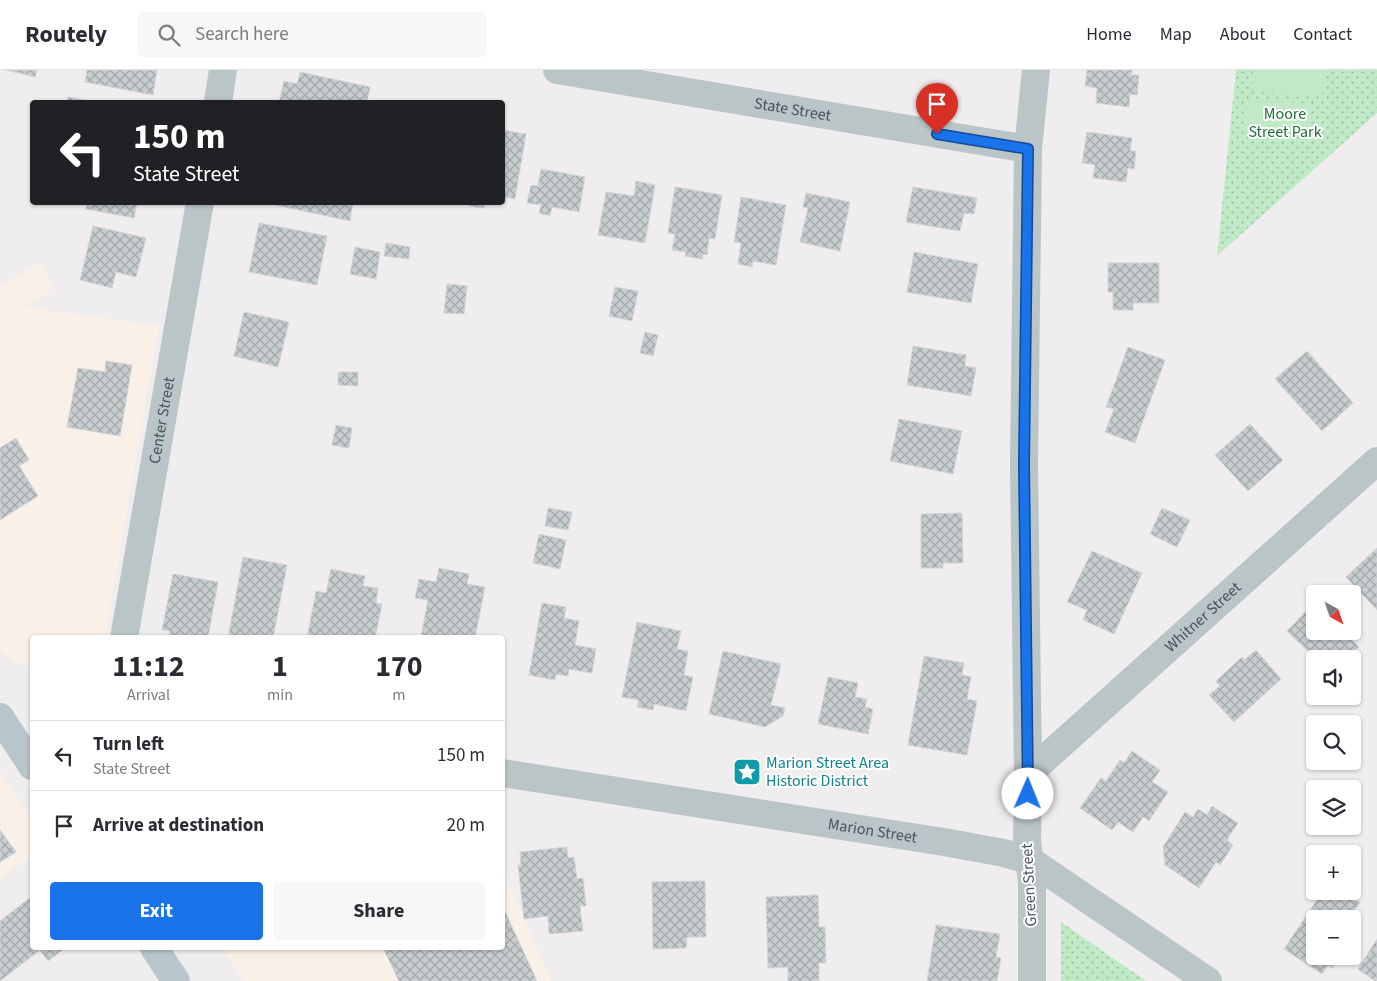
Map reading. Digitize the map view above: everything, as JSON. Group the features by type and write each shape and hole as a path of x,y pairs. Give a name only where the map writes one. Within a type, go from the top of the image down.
{"main road":[{"path":"0,717 25,739 30,758"},
{"path":"155,950 169,980"}],"street":[{"path":"218,100 223,70"},
{"name":"State Street","path":"557,70 1028,149"},
{"name":"Green Street","path":"1032,981 1032,882 1026,840 1028,774 1024,464 1028,149 1036,70"},
{"name":"Center Street","path":"125,635 199,205"},
{"name":"Whitner Street","path":"1028,774 1377,461"},
{"name":"Marion Street","path":"505,773 1004,853 1030,861 1208,981"}],"shaded area":[{"path":"41,262 53,289 25,307 159,326 105,635 30,635 30,665 13,661 0,651 0,286"},
{"path":"0,771 30,819 30,857 0,878"},
{"path":"505,875 551,981 244,981 223,950 505,950"}],"green space":[{"name":"Moore Street Park","path":"1236,70 1377,70 1377,113 1217,256"},
{"path":"1253,70 1325,70 1322,97 1252,91"},
{"path":"1248,99 1311,104 1308,136 1245,131"},
{"path":"1061,922 1146,981 1061,981"}],"building":[{"path":"6,70 37,70 35,77"},
{"path":"87,70 157,70 153,95 85,82"},
{"path":"1087,70 1132,70 1131,75 1139,75 1137,95 1130,94 1129,107 1096,103 1097,88 1085,86"},
{"path":"300,72 370,87 367,100 279,100 284,81 297,84"},
{"path":"68,97 84,100 67,100"},
{"path":"505,130 526,134 515,199 506,197 505,204"},
{"path":"1087,132 1132,138 1130,151 1136,151 1134,169 1128,168 1126,182 1093,178 1095,165 1082,163"},
{"path":"541,169 585,177 579,212 552,207 550,216 539,213 541,205 527,203 531,185 538,186"},
{"path":"636,181 655,185 645,243 598,235 606,192 634,196"},
{"path":"675,187 722,195 715,239 709,238 707,255 703,254 702,259 685,256 686,252 672,250 675,234 668,233"},
{"path":"913,187 977,198 974,214 964,213 960,231 906,222"},
{"path":"806,193 850,202 840,251 800,242 808,208 803,207"},
{"path":"741,197 786,205 776,265 753,261 752,267 738,264 741,243 734,242"},
{"path":"87,205 136,205 134,218 86,209"},
{"path":"276,205 353,205 350,221"},
{"path":"469,205 484,205 484,208"},
{"path":"259,223 327,236 317,285 249,272"},
{"path":"93,226 146,238 136,277 116,272 112,288 80,280"},
{"path":"386,243 410,247 409,259 384,256"},
{"path":"355,247 380,252 376,279 350,274"},
{"path":"914,252 978,264 971,303 907,292"},
{"path":"1108,263 1159,263 1159,303 1133,303 1133,310 1113,310 1113,292 1108,292"},
{"path":"447,284 467,286 464,314 444,313"},
{"path":"615,287 638,291 632,321 609,316"},
{"path":"244,312 289,322 278,367 234,356"},
{"path":"645,332 658,335 653,356 640,353"},
{"path":"913,346 966,355 965,366 976,368 971,396 907,385"},
{"path":"1128,347 1165,360 1135,443 1105,432 1114,409 1106,407"},
{"path":"1307,351 1353,403 1322,431 1275,379"},
{"path":"106,361 132,365 120,436 67,427 78,368 105,372"},
{"path":"338,372 358,372 358,386 338,385"},
{"path":"899,419 962,431 953,474 890,461"},
{"path":"1250,424 1283,460 1248,491 1215,455"},
{"path":"336,425 352,428 349,448 332,445"},
{"path":"16,438 29,460 19,466 38,496 0,520 0,448"},
{"path":"548,508 572,512 568,530 545,526"},
{"path":"1162,508 1190,520 1177,547 1150,534"},
{"path":"962,513 963,563 943,563 943,568 921,568 921,514"},
{"path":"539,534 566,540 560,569 533,563"},
{"path":"1377,548 1377,610 1361,593 1361,585 1354,585 1346,577"},
{"path":"1092,551 1142,573 1114,634 1083,620 1087,610 1067,602"},
{"path":"243,557 287,565 274,635 229,635"},
{"path":"439,568 469,574 467,584 485,587 476,635 421,635 428,600 415,598 419,579 436,582"},
{"path":"331,569 365,576 363,586 378,588 376,603 382,604 376,635 308,635 316,591 326,593"},
{"path":"173,574 218,582 209,635 169,635 170,631 162,630"},
{"path":"542,603 566,607 564,618 579,621 575,645 596,649 592,673 569,669 568,676 556,674 555,680 529,675"},
{"path":"1306,611 1306,640 1352,640 1359,647 1356,650 1307,650 1287,631"},
{"path":"637,622 681,631 677,649 688,651 684,675 693,677 686,711 654,704 653,710 637,707 639,700 622,697"},
{"path":"1256,650 1281,679 1234,722 1209,695 1220,686 1216,681 1242,657 1244,660"},
{"path":"723,651 781,664 771,705 785,708 783,716 765,727 709,714"},
{"path":"924,656 964,663 962,675 971,677 967,699 977,701 967,755 908,745"},
{"path":"828,677 858,683 855,697 867,699 865,707 873,709 868,734 818,724"},
{"path":"1132,751 1160,770 1152,782 1168,792 1149,821 1143,817 1133,832 1118,822 1112,830 1080,808 1101,778 1106,781 1120,760 1124,763"},
{"path":"1212,806 1238,823 1227,840 1233,845 1220,865 1216,862 1199,888 1165,865 1163,847 1185,812 1193,817 1198,809 1207,815"},
{"path":"0,830 16,852 0,862"},
{"path":"567,847 568,858 574,857 577,879 583,878 586,906 580,906 583,931 549,934 548,916 524,919 518,865 521,865 520,852"},
{"path":"705,881 706,937 687,937 686,948 653,949 652,882"},
{"path":"818,895 819,927 825,927 826,963 819,963 819,981 788,981 788,967 768,968 766,897"},
{"path":"30,898 30,950 40,950 0,981 0,921"},
{"path":"1317,900 1356,900 1360,903 1355,910 1310,910"},
{"path":"505,912 537,981 399,981 384,950 505,950"},
{"path":"1306,916 1306,963 1284,949"},
{"path":"936,925 1000,934 996,957 1001,958 997,981 927,981"},
{"path":"1377,939 1377,981 1358,969"},
{"path":"40,950 62,950 48,961"},
{"path":"1308,965 1328,965 1322,974"}],"place":[{"name":"Marion Street Area Historic District","path":"747,772"}],"route":[{"path":"937,134 1028,149 1024,464 1028,794"}]}
